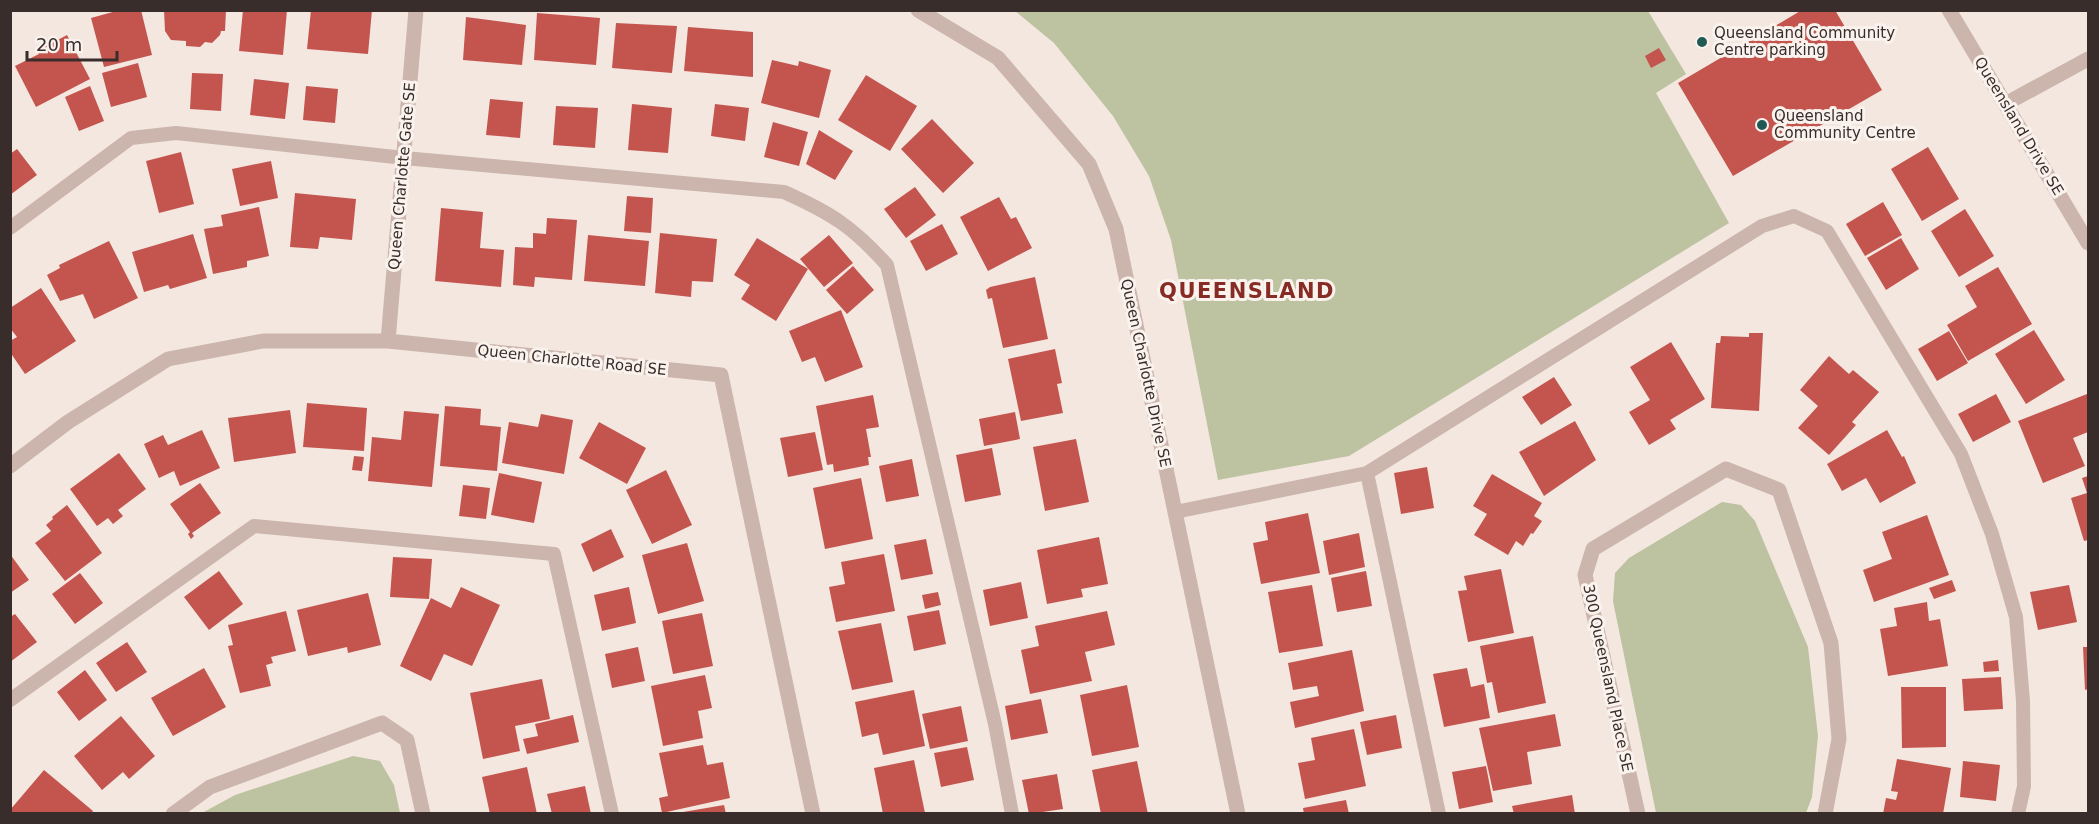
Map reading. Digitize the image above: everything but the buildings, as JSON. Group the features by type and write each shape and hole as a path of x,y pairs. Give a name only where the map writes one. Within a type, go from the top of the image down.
{"street":[{"name":"Queen Charlotte Gate SE","path":"388,341 416,10"},
{"name":"Queen Charlotte Drive SE","path":"918,10 998,58 1089,164 1116,229 1238,813"},
{"name":"Queensland Drive SE","path":"1950,10 2088,243"},
{"path":"2007,103 2088,59"},
{"name":"Queen Charlotte Road SE","path":"10,466 68,422 168,359 263,341 388,341 721,375 813,813"},
{"name":"300 Queensland Place SE","path":"1638,813 1585,575 1593,549 1726,469 1779,490 1831,643 1839,740 1825,813"},
{"path":"173,813 210,787 382,723 407,740 423,813"}],"lane":[{"path":"10,228 131,138 176,133 404,158 784,192 826,211 860,235 887,265 995,724 1012,813"},
{"path":"1175,512 1367,473 1762,226 1794,216 1827,231 1961,454 1992,534 2016,617 2024,712 2024,786 2018,813"},
{"path":"1367,473 1439,813"},
{"path":"10,700 254,526 554,554 612,813"}],"green space":[{"path":"1015,11 1648,11 1686,74 1656,93 1729,223 1349,456 1218,480 1171,240 1149,176 1113,116 1054,43"},
{"path":"1722,502 1741,505 1755,521 1808,647 1818,736 1812,797 1806,813 1656,813 1613,601 1615,573 1629,558"},
{"path":"353,756 380,761 394,785 400,813 202,813 235,795"}],"place":[{"name":"Queensland Community Centre parking","path":"1702,42"},
{"name":"Queensland Community Centre","path":"1762,125"}],"district":[{"name":"QUEENSLAND","path":"1247,291"}]}
